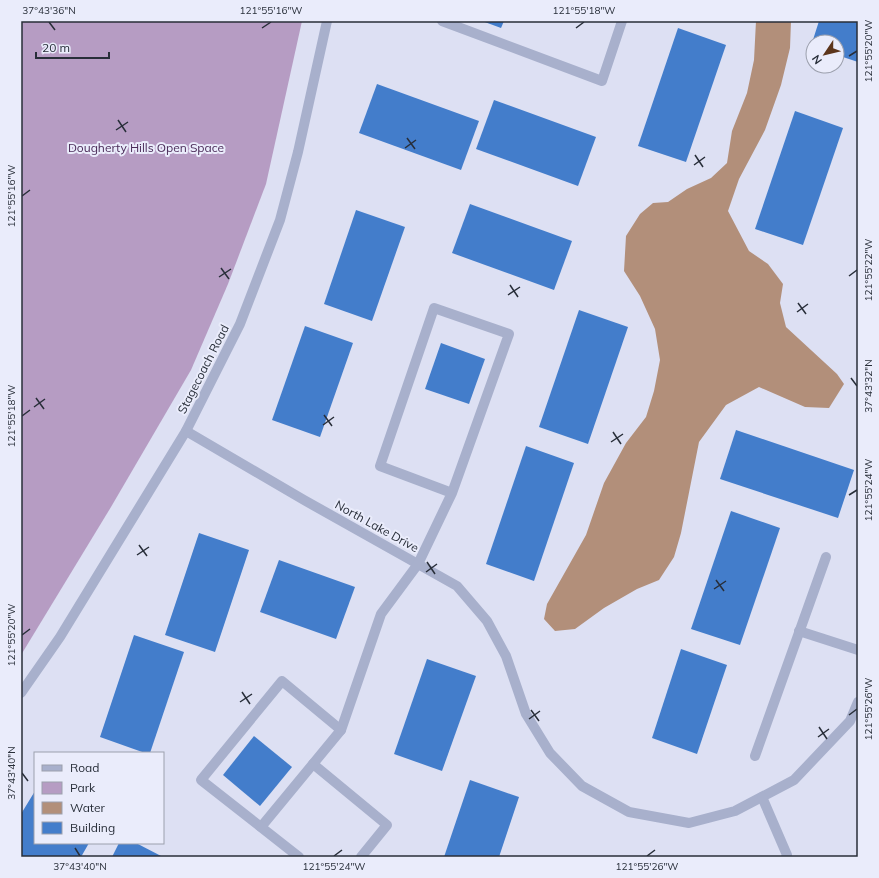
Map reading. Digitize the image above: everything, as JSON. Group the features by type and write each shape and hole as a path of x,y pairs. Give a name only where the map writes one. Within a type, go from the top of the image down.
{"street":[{"name":"Stagecoach Road","path":"21,693 60,637 186,431 240,324 280,220 298,152 327,21"},
{"path":"442,21 602,80 622,21"},
{"path":"261,827 341,730 381,614 418,564 452,493 510,334 434,308 380,466 452,493"},
{"name":"North Lake Drive","path":"186,431 304,500 457,586 487,621 506,656 526,714 550,753 582,786 629,812 689,823 735,812 794,780 850,721 858,702"},
{"path":"755,756 826,557"},
{"path":"800,631 858,650"},
{"path":"299,857 201,780 282,681 341,730"},
{"path":"313,764 387,825 361,857"},
{"path":"762,797 787,854 786,857"}],"green space":[{"name":"Dougherty Hills Open Space","path":"21,21 302,21 266,184 228,284 191,370 111,507 21,655"}],"water":[{"path":"756,21 791,21 790,48 781,85 765,130 739,179 728,211 749,251 768,264 783,284 780,303 786,327 837,374 844,384 829,408 805,407 759,387 726,405 699,442 681,533 674,557 659,580 637,589 604,608 575,629 555,631 544,619 547,604 586,535 604,483 626,443 646,417 654,391 660,360 655,329 640,296 624,271 626,236 640,214 653,203 668,202 687,189 711,178 727,163 732,131 747,93 754,60"}],"building":[{"path":"482,21 504,21 501,28"},
{"path":"819,21 858,21 858,62 845,58 845,34 815,34"},
{"path":"678,28 726,45 686,162 638,146"},
{"path":"377,84 479,121 461,170 359,133"},
{"path":"494,100 596,137 578,186 476,149"},
{"path":"795,111 843,128 803,245 755,229"},
{"path":"470,204 572,241 554,290 452,253"},
{"path":"356,210 405,227 372,321 324,304"},
{"path":"579,310 628,327 588,444 539,427"},
{"path":"305,326 353,343 320,437 272,420"},
{"path":"441,343 485,359 469,404 425,389"},
{"path":"736,430 854,470 838,518 720,479"},
{"path":"526,446 574,463 534,581 486,564"},
{"path":"731,511 780,528 740,645 691,629"},
{"path":"199,533 249,550 215,652 165,635"},
{"path":"279,560 355,587 336,639 260,612"},
{"path":"134,635 184,652 150,752 142,752 100,737"},
{"path":"681,649 727,665 697,754 652,738"},
{"path":"427,659 476,676 442,771 394,754"},
{"path":"254,736 292,767 260,806 223,775"},
{"path":"470,780 519,797 499,857 444,857"},
{"path":"34,793 34,844 88,844 81,857 21,857 21,814"},
{"path":"118,844 138,844 163,857 112,857"}]}
